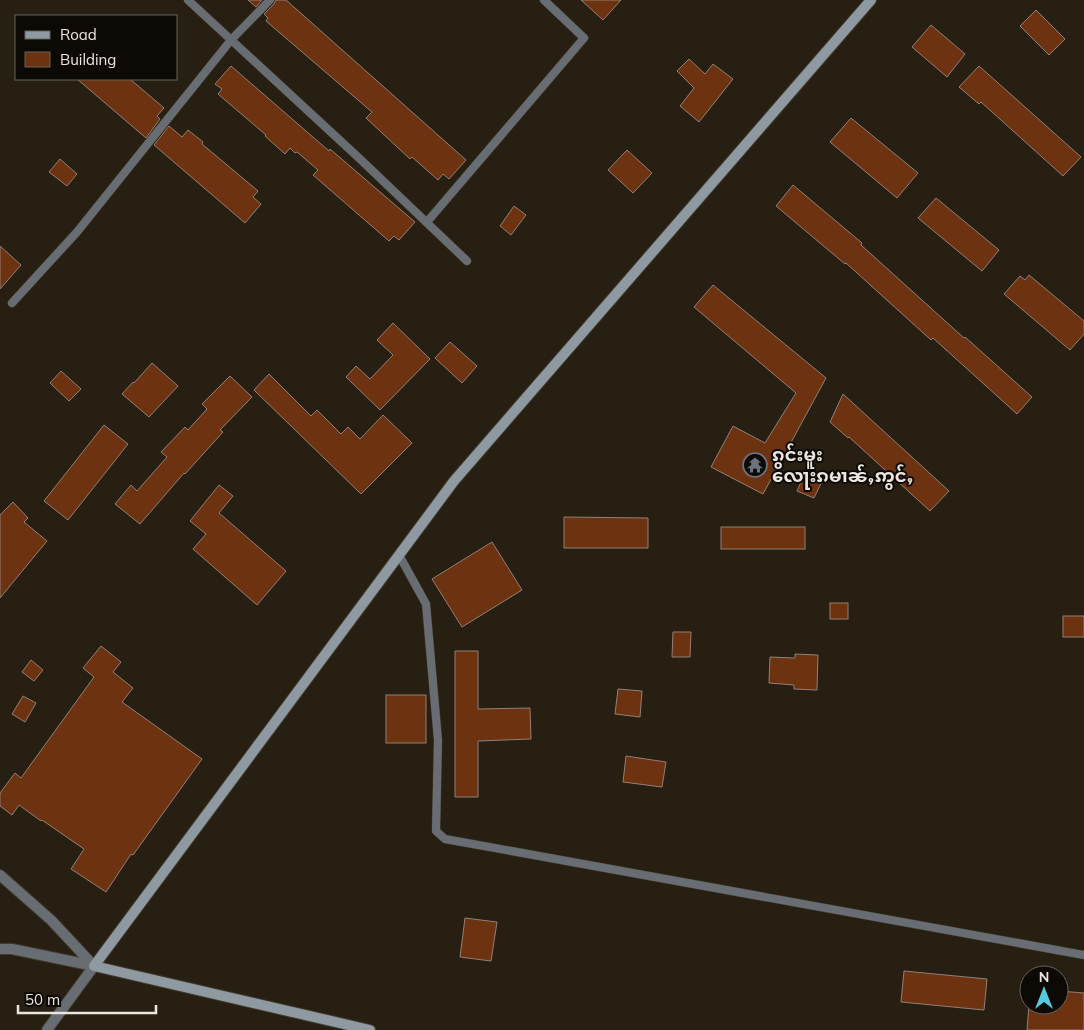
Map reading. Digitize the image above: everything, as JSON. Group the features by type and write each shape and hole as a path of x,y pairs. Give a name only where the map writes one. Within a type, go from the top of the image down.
{"street":[{"path":"47,1030 454,481 871,0"},
{"path":"0,876 51,920 94,966"},
{"path":"0,950 12,949 94,966 370,1030"}],"lane":[{"path":"188,0 467,261"},
{"path":"12,303 77,232 231,40 270,0"},
{"path":"427,222 584,38 544,0"},
{"path":"399,555 426,604 438,740 436,831 445,839 1084,954"}],"building":[{"path":"248,0 262,0 256,7"},
{"path":"276,0 286,0 466,160 449,179 443,174 438,180 412,157 410,159 366,118 372,112 266,21 268,18 264,14"},
{"path":"581,0 621,0 603,20"},
{"path":"1036,10 1065,39 1049,55 1020,26"},
{"path":"931,25 965,54 947,77 912,47"},
{"path":"689,59 705,74 713,64 733,79 699,122 680,106 694,88 677,71"},
{"path":"231,66 415,222 399,240 394,236 389,241 313,175 318,170 290,148 285,154 218,94 222,89 215,84"},
{"path":"979,66 1081,157 1063,176 981,102 979,104 959,87"},
{"path":"78,80 131,80 164,108 157,116 160,119 146,138"},
{"path":"851,118 918,173 897,198 830,142"},
{"path":"169,126 182,137 188,130 258,191 253,197 261,204 245,223 154,145"},
{"path":"627,150 652,173 633,193 608,170"},
{"path":"60,159 77,174 67,186 49,172"},
{"path":"793,185 862,243 861,245 1032,397 1017,414 933,338 931,340 846,263 776,206"},
{"path":"936,198 999,250 982,271 918,218"},
{"path":"514,206 526,215 511,235 500,226"},
{"path":"0,246 21,265 0,289"},
{"path":"1029,275 1084,321 1084,334 1070,350 1004,294 1020,276 1025,280"},
{"path":"713,285 826,378 763,494 711,467 733,426 765,443 796,393 694,307"},
{"path":"393,323 430,359 380,410 346,377 356,366 370,379 393,355 377,340"},
{"path":"450,342 477,366 462,383 435,358"},
{"path":"152,363 178,386 149,417 122,394"},
{"path":"61,371 81,389 69,401 50,383"},
{"path":"269,374 311,416 317,410 341,434 348,427 360,439 383,415 412,443 361,494 254,390"},
{"path":"230,376 252,397 220,430 223,432 140,524 115,504 131,485 137,491 167,457 161,452 185,427 188,430 207,409 202,404"},
{"path":"843,394 949,491 930,511 830,422"},
{"path":"104,425 128,444 68,520 44,501"},
{"path":"806,471 823,479 814,498 797,491"},
{"path":"219,485 233,496 219,513 286,571 257,605 193,549 206,534 190,521"},
{"path":"13,502 28,518 24,522 47,541 0,598 0,515"},
{"path":"564,517 648,518 648,548 564,548"},
{"path":"721,527 805,527 805,549 721,549"},
{"path":"492,542 522,590 462,627 432,579"},
{"path":"830,603 848,603 848,619 830,619"},
{"path":"1063,616 1084,616 1084,637 1063,637"},
{"path":"673,632 691,632 690,657 672,657"},
{"path":"101,646 121,662 113,672 133,688 122,702 202,759 133,855 131,854 106,892 71,869 84,849 19,805 12,815 0,806 0,793 15,773 21,778 94,677 83,668"},
{"path":"455,651 478,651 478,709 530,708 531,739 478,741 478,797 455,797"},
{"path":"795,654 818,655 817,690 794,689 794,685 769,683 770,657 795,658"},
{"path":"31,660 43,670 34,681 22,672"},
{"path":"618,689 642,691 640,717 615,714"},
{"path":"386,695 426,695 426,743 386,743"},
{"path":"23,696 36,703 25,722 12,714"},
{"path":"626,756 666,762 662,787 623,782"},
{"path":"465,918 497,922 491,961 460,957"},
{"path":"904,971 987,979 984,1010 901,1002"},
{"path":"1069,992 1084,993 1084,1030 1027,1030 1028,1015 1069,1015"}],"place":[{"name":"ၵွင်းမူး လေႃးၵမၢၼ်ႇဢွင်ႇ","path":"755,465"}]}
